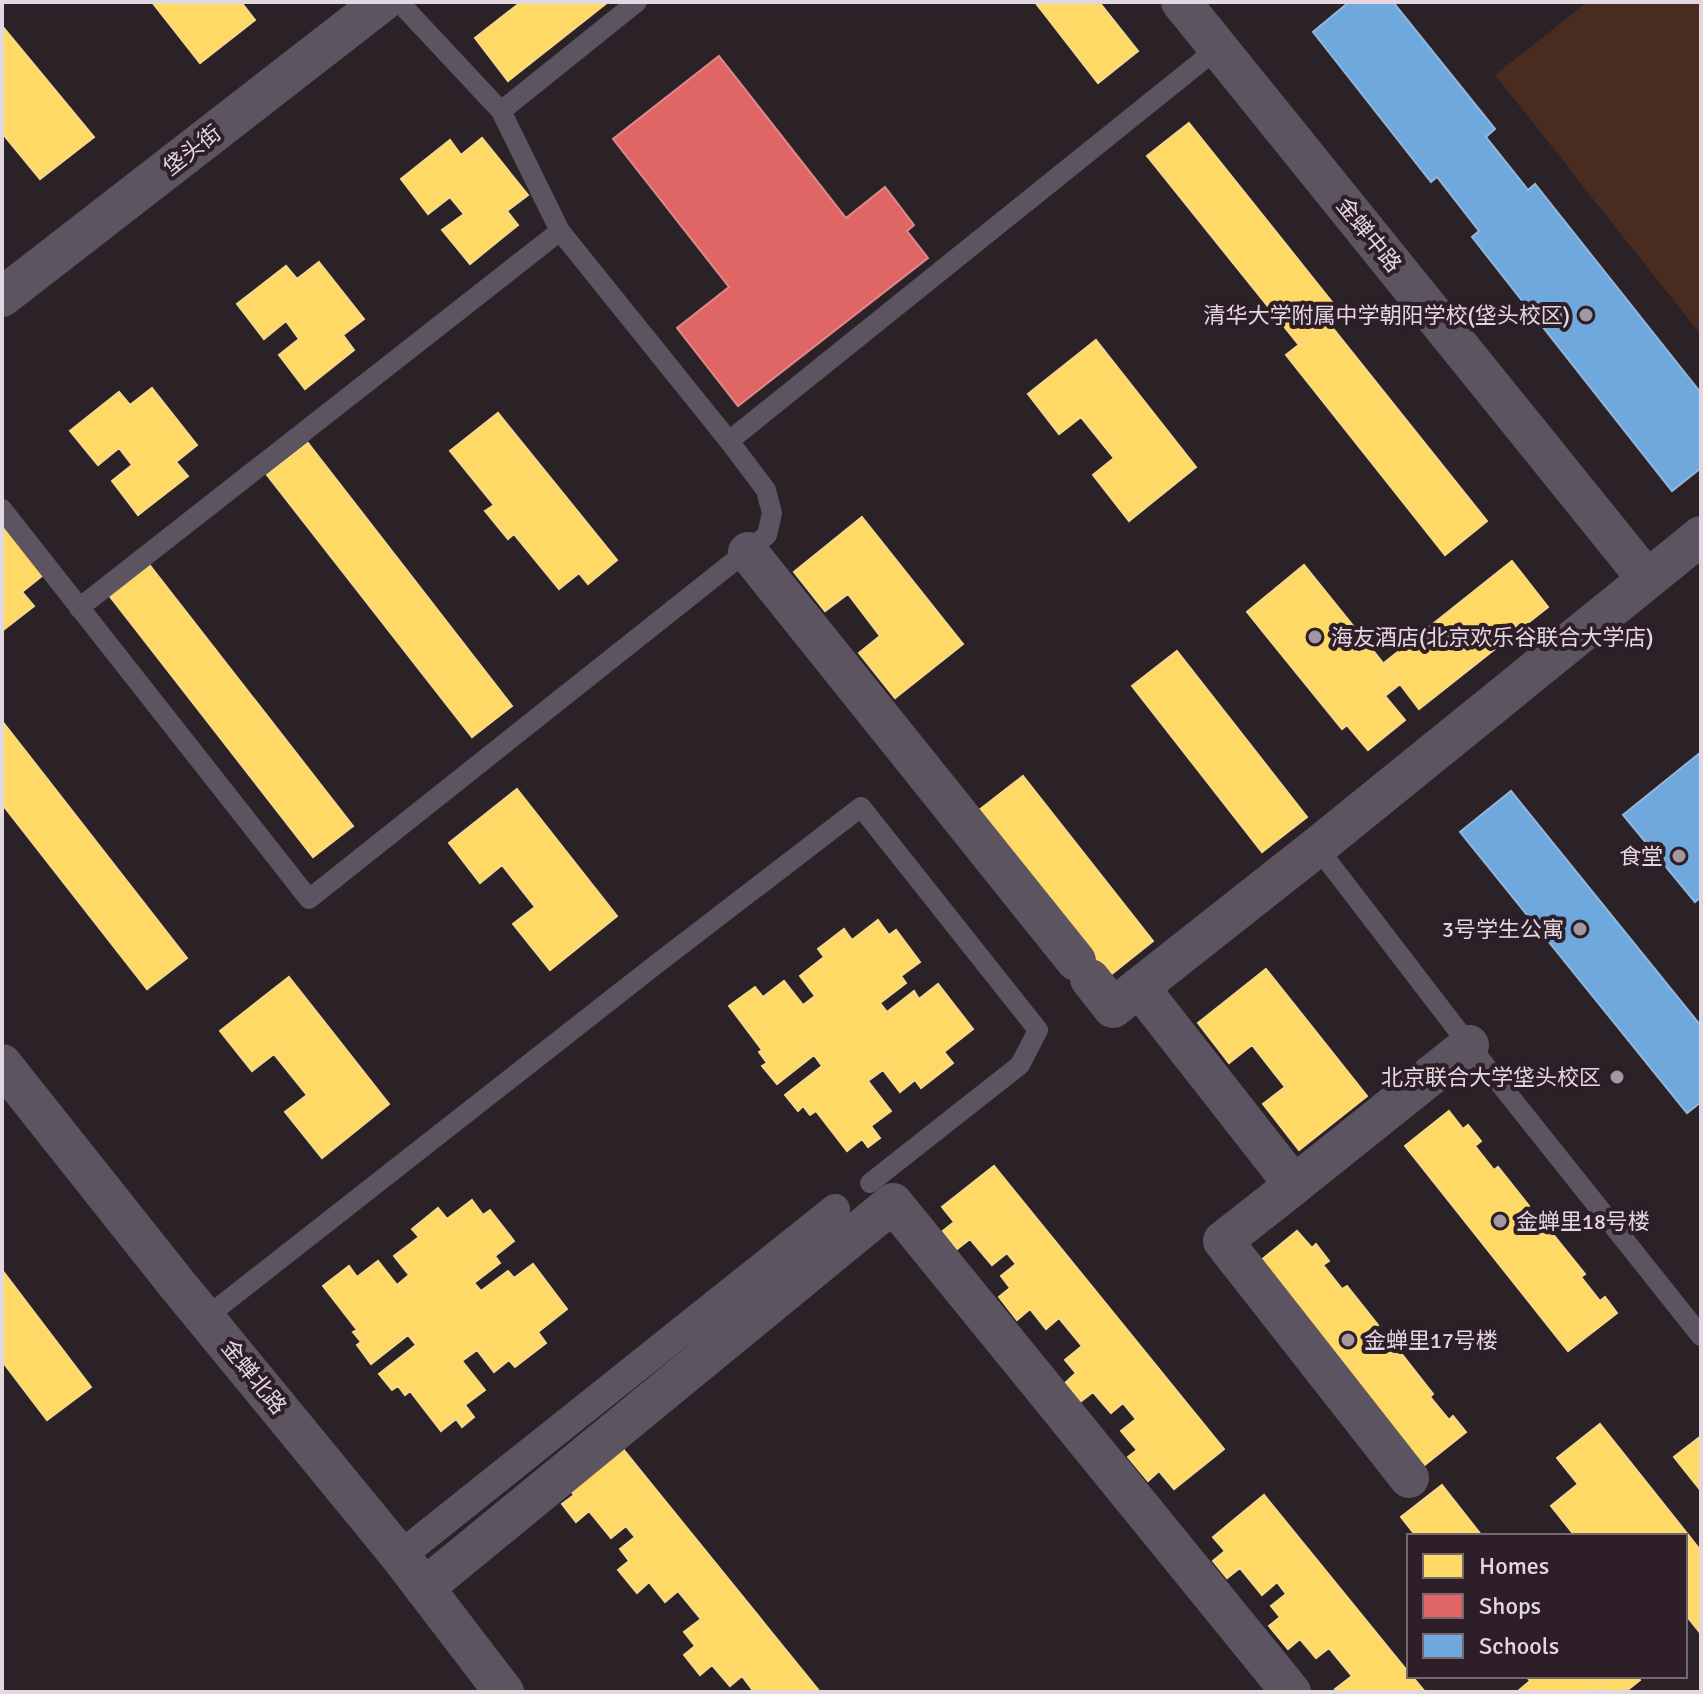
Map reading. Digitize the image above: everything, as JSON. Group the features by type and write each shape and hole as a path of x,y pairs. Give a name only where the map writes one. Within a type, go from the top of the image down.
{"street":[{"name":"垡头街","path":"2,297 382,2"},
{"name":"金蝉中路","path":"1181,2 1647,579"},
{"path":"748,552 1113,1008 1701,536"},
{"path":"1139,987 1294,1185"},
{"path":"1409,1478 1223,1241 1469,1045"},
{"name":"金蝉北路","path":"2,1064 400,1556 504,1692"},
{"path":"424,1588 893,1203 1291,1692"},
{"path":"400,1556 835,1209"}],"lane":[{"path":"2,509 309,899 767,535 772,513 766,490 560,231 501,111 399,2"},
{"path":"501,111 637,2"},
{"path":"729,441 1218,48"},
{"path":"79,608 560,231"},
{"path":"205,1318 861,807 1038,1030 1020,1065 870,1183"},
{"path":"1317,847 1469,1045 1701,1336"}],"shaded area":[{"path":"1587,2 1701,2 1701,335 1495,75"}],"building: Homes":[{"path":"152,2 241,2 255,20 200,63"},
{"path":"521,2 608,2 508,81 475,38"},
{"path":"1035,2 1099,2 1138,51 1098,83"},
{"path":"2,26 94,137 40,179 2,133"},
{"path":"1189,123 1340,312 1299,345 1147,156"},
{"path":"482,138 528,195 507,211 518,225 470,264 442,230 464,214 450,197 428,214 401,179 450,140 461,155"},
{"path":"319,262 364,319 343,335 354,350 305,389 279,355 299,339 286,321 264,339 237,304 286,266 297,279"},
{"path":"1328,322 1487,521 1445,555 1286,355"},
{"path":"1096,340 1196,467 1129,521 1093,475 1114,458 1081,417 1059,434 1028,394"},
{"path":"152,388 197,445 176,462 188,476 138,515 112,481 132,465 119,448 98,465 70,431 119,392 130,405"},
{"path":"498,413 617,560 588,584 579,573 559,589 514,534 508,539 485,511 494,505 450,451"},
{"path":"308,443 512,706 472,737 267,475"},
{"path":"862,517 963,644 895,698 859,653 880,636 848,594 825,611 794,572"},
{"path":"2,524 43,575 22,592 34,606 2,631"},
{"name":"海友酒店(北京欢乐谷联合大学店)","path":"1512,561 1548,607 1419,709 1384,663"},
{"path":"148,563 353,826 313,857 108,594"},
{"name":"海友酒店(北京欢乐谷联合大学店)","path":"1304,565 1400,684 1385,696 1405,720 1368,750 1347,725 1342,729 1247,612"},
{"path":"1177,651 1307,817 1262,852 1132,686"},
{"path":"2,721 187,958 147,989 2,804"},
{"path":"1023,776 1153,941 1109,976 978,811"},
{"path":"517,789 617,916 550,970 513,924 535,907 502,865 480,883 449,843"},
{"path":"878,920 889,935 896,930 920,962 901,976 906,983 880,1003 887,1012 914,991 919,999 938,984 973,1029 944,1052 953,1063 921,1088 915,1080 900,1092 883,1070 868,1081 891,1111 871,1126 880,1138 868,1147 862,1139 847,1151 816,1111 810,1115 803,1106 798,1111 785,1095 822,1066 814,1055 777,1084 762,1066 767,1063 759,1052 762,1050 729,1006 755,987 763,997 784,981 803,1005 815,996 800,976 824,957 818,949 844,929 852,940"},
{"path":"1266,969 1367,1096 1299,1150 1263,1104 1285,1087 1252,1045 1229,1063 1198,1023"},
{"path":"289,977 389,1104 322,1158 285,1112 307,1095 274,1054 252,1071 220,1031"},
{"name":"金蝉里18号楼","path":"1449,1111 1463,1129 1468,1125 1481,1141 1475,1146 1494,1170 1498,1167 1529,1206 1526,1209 1547,1236 1552,1233 1585,1274 1581,1277 1600,1301 1605,1297 1617,1313 1568,1351 1405,1146"},
{"path":"994,1166 1224,1449 1174,1489 1159,1471 1148,1481 1128,1457 1137,1450 1121,1431 1136,1419 1123,1403 1111,1413 1093,1392 1080,1402 1065,1383 1076,1373 1065,1360 1082,1346 1059,1318 1046,1329 1030,1309 1017,1320 999,1297 1010,1288 1001,1276 1016,1264 1007,1253 992,1265 970,1239 957,1249 943,1231 954,1222 942,1207"},
{"path":"472,1200 483,1215 490,1210 514,1241 495,1256 500,1263 474,1283 481,1291 508,1271 514,1278 533,1264 567,1309 538,1332 546,1343 515,1367 509,1360 494,1372 477,1350 462,1361 485,1390 465,1405 474,1417 462,1427 456,1419 441,1431 410,1391 405,1395 398,1386 392,1390 379,1374 416,1345 408,1335 371,1364 357,1345 361,1342 353,1332 357,1330 323,1286 349,1266 357,1277 378,1261 397,1285 409,1275 394,1256 419,1237 412,1229 438,1208 447,1219"},
{"name":"金蝉里17号楼","path":"1297,1231 1312,1248 1316,1244 1329,1261 1323,1265 1342,1289 1347,1286 1378,1325 1374,1328 1396,1355 1400,1352 1433,1394 1430,1397 1449,1420 1453,1416 1466,1432 1417,1471 1254,1266"},
{"path":"2,1270 91,1387 47,1420 2,1361"},
{"path":"1600,1424 1701,1551 1701,1634 1687,1616 1687,1534 1573,1534 1551,1506 1578,1484 1557,1458"},
{"path":"1701,1436 1701,1491 1674,1457"},
{"path":"614,1438 820,1692 754,1692 742,1676 730,1686 712,1665 700,1675 684,1655 695,1646 684,1632 701,1619 678,1591 665,1602 649,1582 637,1593 618,1570 629,1561 620,1549 635,1537 626,1526 611,1538 589,1511 576,1522 562,1504 574,1495 562,1480"},
{"path":"1442,1485 1480,1534 1414,1534 1401,1517"},
{"path":"1264,1495 1407,1671 1407,1678 1414,1678 1425,1692 1338,1692 1335,1689 1352,1676 1329,1648 1316,1658 1300,1639 1288,1649 1269,1626 1280,1617 1271,1606 1286,1594 1277,1582 1262,1595 1240,1568 1227,1578 1213,1561 1225,1551 1213,1537"},
{"path":"1528,1678 1610,1678 1592,1692 1517,1692 1530,1681"},
{"path":"1610,1678 1640,1680 1625,1692 1592,1692"}],"building: Shops":[{"path":"719,56 846,218 885,187 914,225 907,231 928,258 738,406 677,328 729,287 613,139"}],"building: Schools":[{"name":"清华大学附属中学朝阳学校(垡头校区)","path":"1349,2 1393,2 1495,129 1486,137 1528,190 1535,184 1701,393 1701,468 1672,491 1472,237 1479,231 1437,177 1431,182 1313,32"},
{"name":"食堂","path":"1701,752 1701,897 1695,902 1623,815"},
{"name":"3号学生公寓","path":"1511,791 1701,1026 1701,1102 1687,1113 1460,832"}],"place":[{"name":"清华大学附属中学朝阳学校(垡头校区)","path":"1586,315"},
{"name":"海友酒店(北京欢乐谷联合大学店)","path":"1315,637"},
{"name":"食堂","path":"1679,856"},
{"name":"3号学生公寓","path":"1580,929"},
{"name":"北京联合大学垡头校区","path":"1617,1077"},
{"name":"金蝉里18号楼","path":"1500,1221"},
{"name":"金蝉里17号楼","path":"1348,1340"}]}
